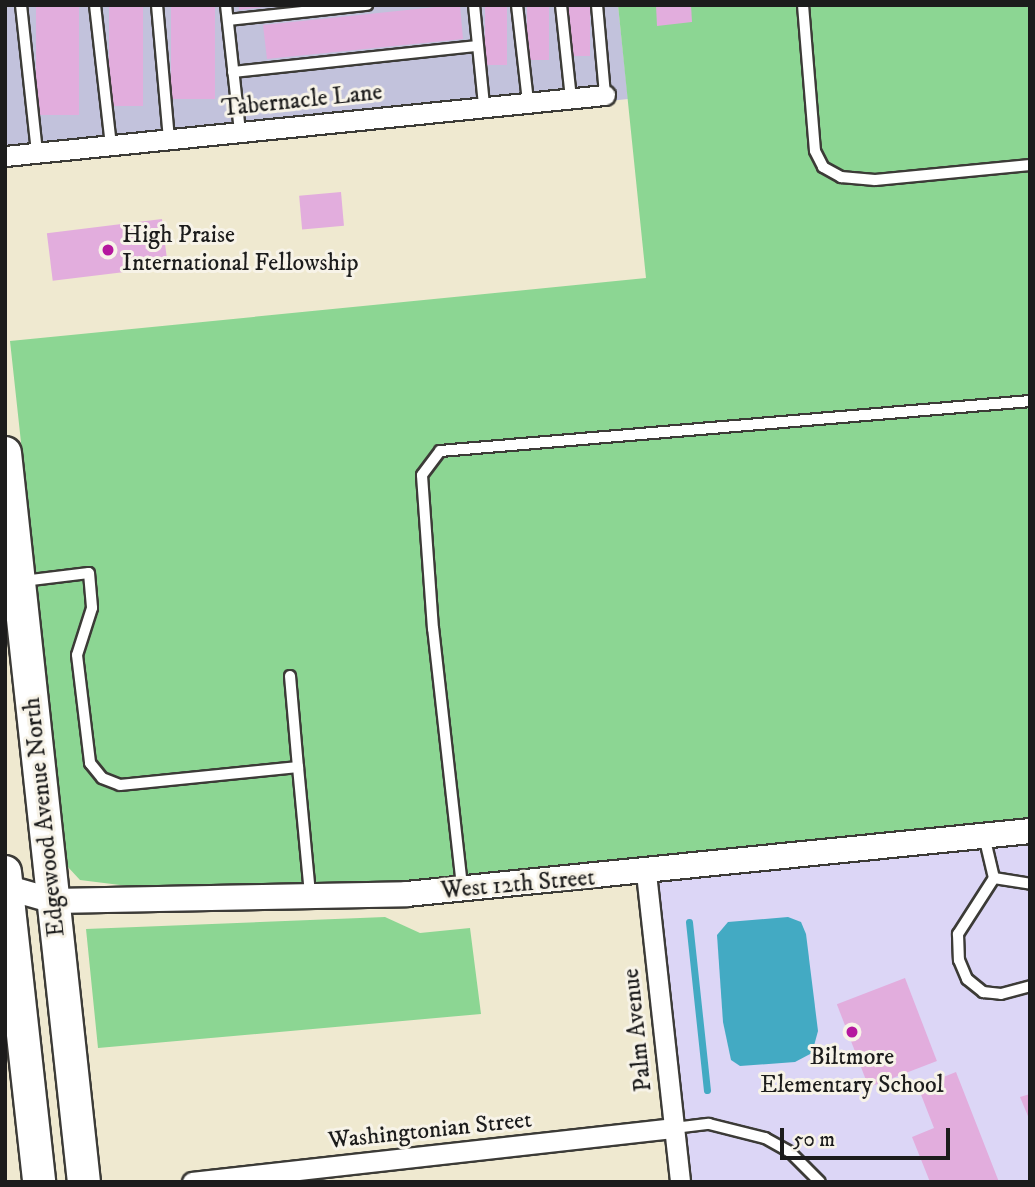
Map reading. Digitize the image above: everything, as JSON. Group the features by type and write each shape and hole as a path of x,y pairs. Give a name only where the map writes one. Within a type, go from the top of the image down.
{"main road":[{"name":"Edgewood Avenue North","path":"5,453 84,1182"},
{"name":"Edgewood Avenue North","path":"6,882 13,1017 39,1182"}],"street":[{"name":"Tabernacle Lane","path":"5,156 605,94"},
{"name":"West 12th Street","path":"6,882 54,901 463,891 1030,831"},
{"name":"Palm Avenue","path":"646,873 680,1182"},
{"name":"Washingtonian Street","path":"192,1182 674,1128"}],"lane":[{"path":"21,5 37,153"},
{"path":"95,5 111,145"},
{"path":"157,5 169,139"},
{"path":"226,5 240,132"},
{"path":"228,20 367,5"},
{"path":"474,5 484,106"},
{"path":"517,5 528,102"},
{"path":"561,5 571,98"},
{"path":"597,5 605,94"},
{"path":"803,5 815,151 823,167 841,177 875,180 1030,165"},
{"path":"233,72 478,46"},
{"path":"463,891 433,629 422,475 440,451 1030,401"},
{"path":"19,581 89,573 92,608 77,655 90,763 102,778 120,785 298,767"},
{"path":"290,676 310,895"},
{"path":"984,836 994,878 958,934 959,960 967,979 983,992 1001,994 1030,986"},
{"path":"994,878 1030,884"},
{"path":"674,1128 709,1124 765,1138 790,1152 820,1182"}],"shaded area":[{"path":"5,5 618,5 628,99 5,165"},
{"name":"Biltmore Elementary School","path":"1030,843 1030,1182 690,1182 658,881"}],"green space":[{"path":"618,5 1030,5 1030,818 458,879 338,886 144,888 80,880 67,866 10,341 646,278"},
{"path":"385,917 420,933 470,928 481,1014 98,1048 86,929"}],"water":[{"path":"788,917 801,922 806,934 818,1031 812,1053 795,1062 740,1066 731,1060 723,1022 717,935 728,922"}],"building":[{"path":"36,5 79,5 79,115 36,115"},
{"path":"109,5 143,5 143,106 109,106"},
{"path":"171,5 215,5 215,99 171,99"},
{"path":"239,5 264,5 264,7 239,10"},
{"path":"460,5 463,39 267,59 263,25"},
{"path":"485,5 507,5 507,65 485,65"},
{"path":"527,5 549,5 549,60 527,60"},
{"path":"569,5 590,5 590,56 569,56"},
{"path":"656,5 691,5 692,22 657,26"},
{"path":"341,192 344,226 302,230 299,196"},
{"name":"High Praise International Fellowship","path":"162,219 168,267 53,281 47,233"},
{"path":"905,978 937,1061 869,1087 837,1004"},
{"path":"956,1072 999,1182 930,1182 912,1137 934,1128 918,1087"},
{"path":"1030,1094 1030,1121 1020,1097"}],"waterway":[{"path":"689,922 707,1090"}],"place":[{"name":"High Praise International Fellowship","path":"108,250"},
{"name":"Biltmore Elementary School","path":"852,1032"}]}
